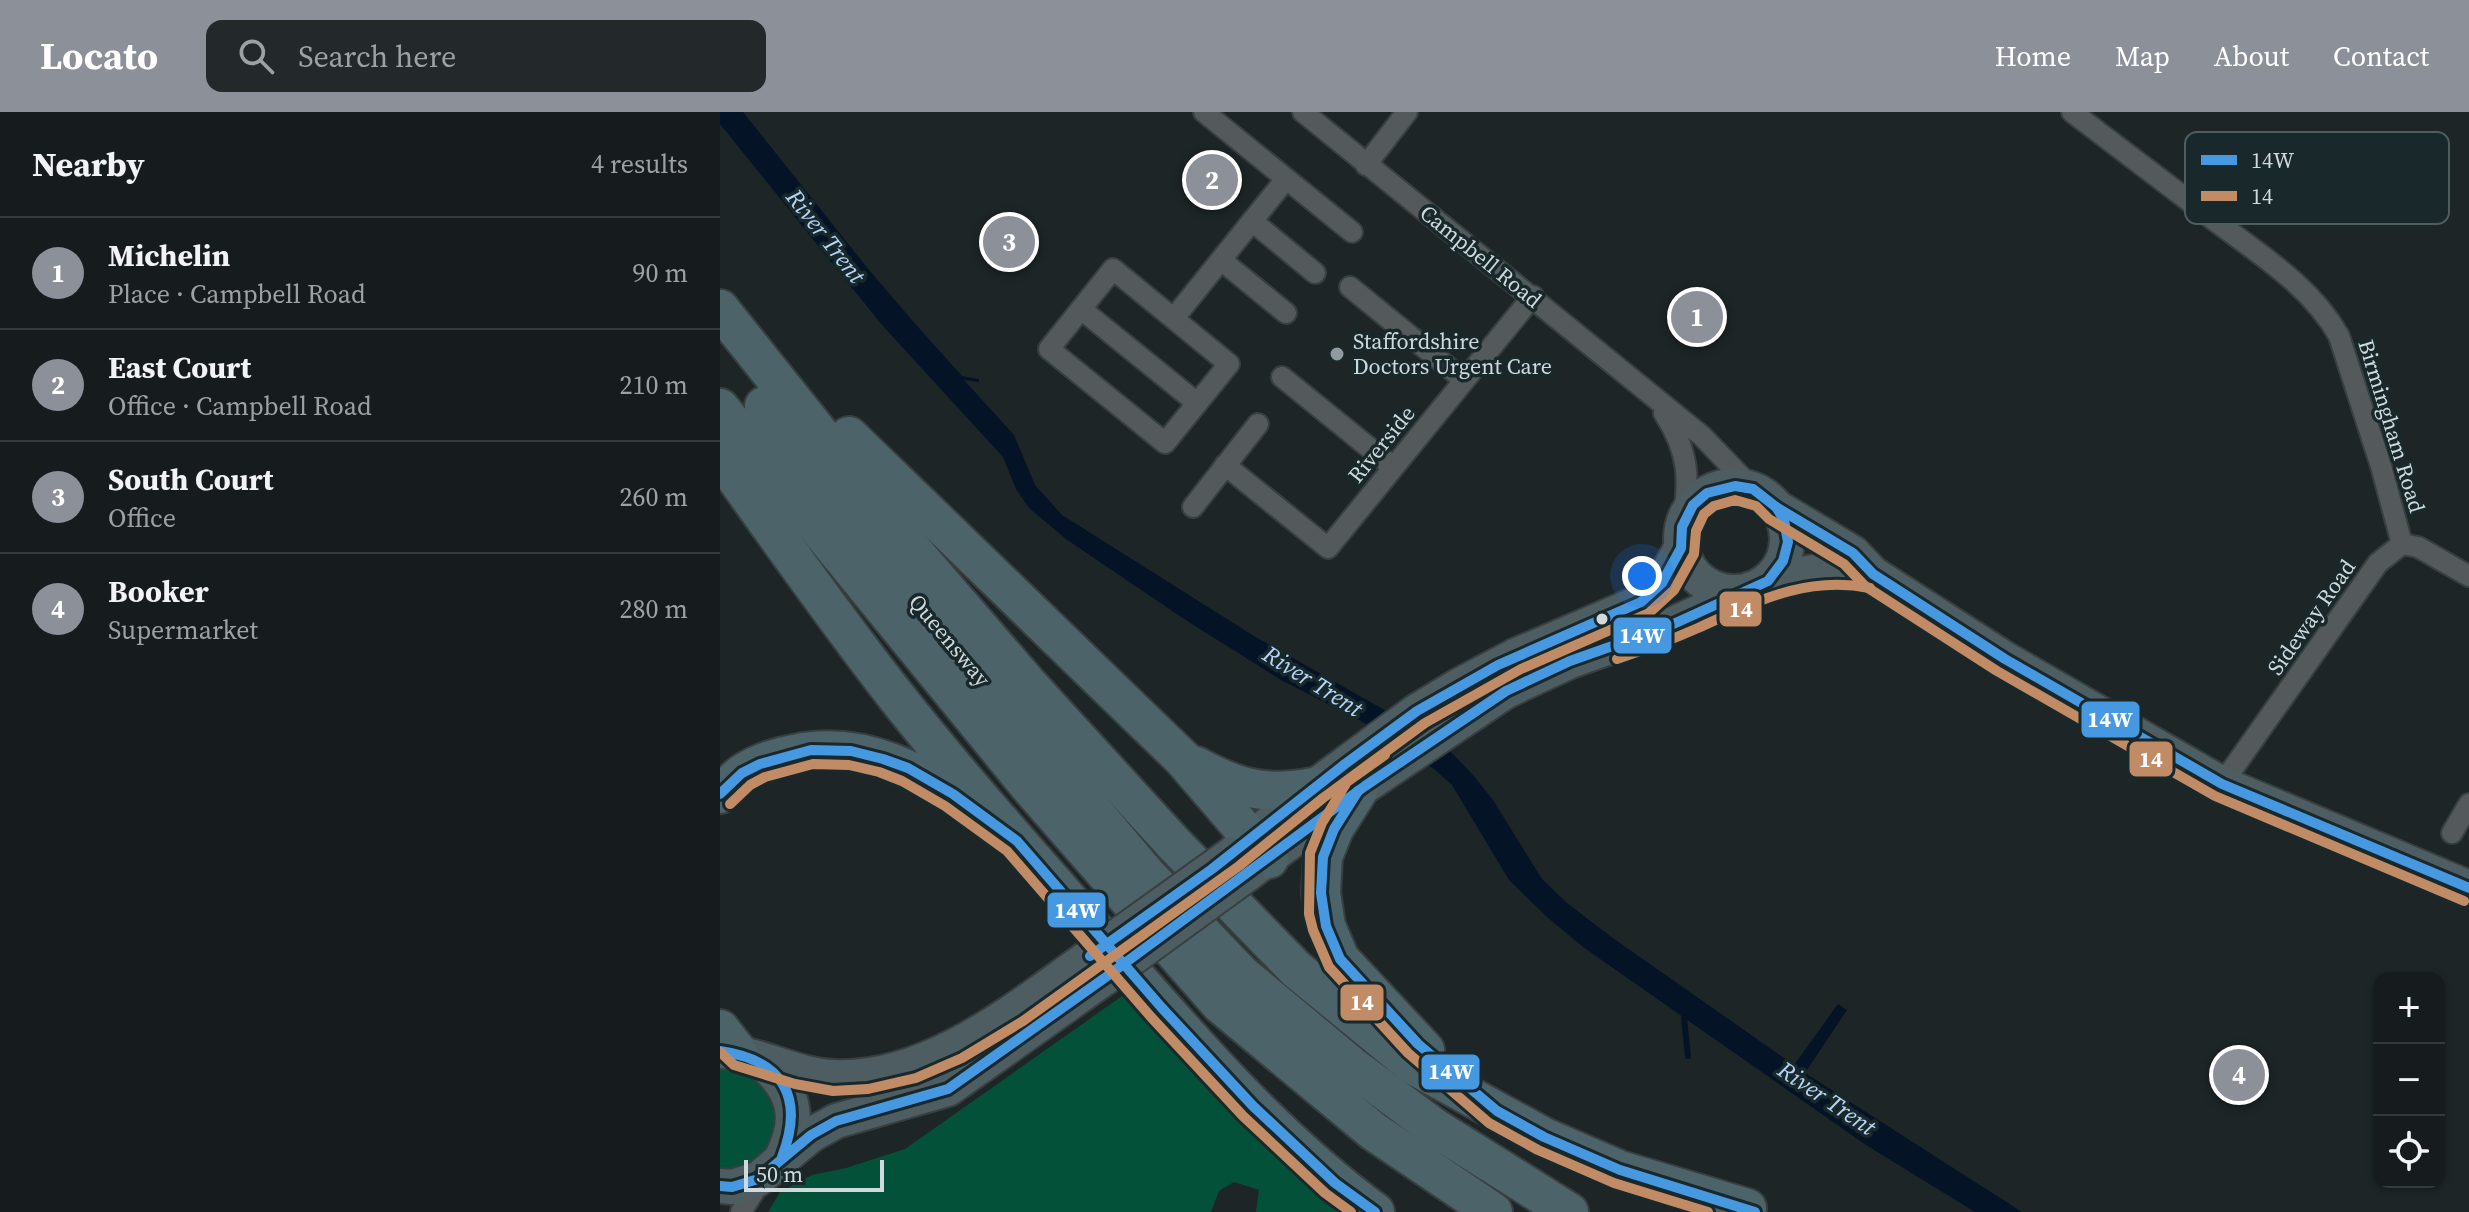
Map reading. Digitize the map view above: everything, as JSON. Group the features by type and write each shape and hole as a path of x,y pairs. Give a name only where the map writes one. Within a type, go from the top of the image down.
{"highway":[{"path":"720,296 868,456 1183,759 1249,856"},
{"path":"720,309 929,569 1038,695 1242,916 1307,979 1413,1065 1544,1137 1620,1170 1755,1210"},
{"name":"Queensway","path":"720,350 931,619 1146,874 1241,974 1354,1068 1435,1128 1569,1212"},
{"name":"Queensway","path":"720,408 1029,786 1220,1004 1373,1131 1493,1212"},
{"path":"720,456 794,563 897,697 1017,841 1162,1008 1253,1106 1335,1183 1375,1212"},
{"path":"720,794 742,773 784,756 811,750 851,751 908,768 953,794 1017,841"},
{"path":"1183,759 1243,788 1289,791 1345,782 1334,829 1323,857 1323,911 1332,943 1340,959 1418,1044 1497,1111"},
{"path":"1661,1212 1698,1204 1755,1210"}],"main road":[{"path":"720,1186 745,1184 774,1166 811,1135 836,1121 948,1089 1098,967 1345,782 1417,711 1515,656 1641,602 1662,583 1693,505 1707,493 1735,486 1765,498 1784,520 1788,542 1783,561 1755,587 1669,626 1570,661 1506,691 1441,734 1345,782"},
{"name":"Campbell Road","path":"1765,498 1853,553 1873,574 2005,659 2222,784 2469,888"},
{"path":"1681,538 1685,563 1696,578 1712,589 1733,593 1755,587"},
{"name":"Campbell Road","path":"1755,587 1841,568 1873,574"},
{"path":"735,1048 834,1077 866,1075 913,1064 956,1046 1015,1010 1098,967"},
{"path":"735,1048 783,1083 793,1111 790,1140 774,1166"}],"street":[{"path":"1204,112 1352,232"},
{"name":"Campbell Road","path":"1303,112 1702,436 1765,498"},
{"path":"1366,165 1407,112"},
{"name":"Birmingham Road","path":"2072,112 2185,198"},
{"path":"1174,318 1286,179"},
{"path":"1252,221 1315,273"},
{"name":"Birmingham Road","path":"2219,224 2309,295 2329,318 2339,336 2402,544"},
{"path":"1221,260 1286,313"},
{"path":"1113,269 1174,318 1229,364 1165,443 1049,349 1113,269"},
{"path":"1350,287 1464,380"},
{"name":"Riverside","path":"1225,465 1328,548 1533,296"},
{"path":"1081,309 1197,403"},
{"path":"1282,377 1393,467"},
{"name":"Campbell Road","path":"1658,403 1675,430 1687,463 1688,494 1681,538"},
{"path":"1193,507 1258,424"},
{"path":"2402,544 2418,547 2469,576"},
{"name":"Sideway Road","path":"2222,784 2378,563 2402,544"},
{"path":"2452,833 2469,804"},
{"path":"741,1212 774,1166"}],"green space":[{"path":"1125,994 1341,1212 1256,1212 1259,1190 1234,1182 1219,1191 1211,1212 768,1212 780,1192 812,1175 846,1168 905,1149"},
{"path":"720,1065 752,1072 776,1102 778,1131 760,1162 720,1173"}],"water":[{"name":"River Trent","path":"720,112 743,112 918,327 962,376 979,379 979,382 964,380 1014,435 1035,485 1062,515 1254,636 1451,752 1493,800 1542,879 1567,903 1794,1065 1838,1004 1847,1010 1805,1073 2022,1212 1975,1212 1866,1145 1583,947 1509,880 1452,785 1434,769 1361,721 1281,680 1184,619 1066,539 1029,508 1016,489 1003,457 882,325 720,124"}],"waterway":[{"path":"1684,1018 1688,1056"}],"transit line":[{"name":"14W","path":"720,1186 732,1187 758,1179 811,1135 836,1121 948,1089 1365,786 1506,691 1570,661 1669,626 1768,581 1783,561 1788,542 1784,520 1776,507 1753,489 1735,486 1707,493 1693,505 1682,527 1681,548 1662,583 1641,602 1498,665 1417,711 1212,869 1090,956"},
{"name":"14","path":"720,1052 734,1065 795,1084 833,1091 868,1089 916,1078 962,1058 1023,1021 1239,866 1323,798 1425,723 1521,669 1649,613 1674,590 1694,554 1696,531 1704,514 1714,506 1735,500 1756,506 1769,519 1844,564 1865,586 1997,671 2215,796 2464,901"},
{"name":"14W","path":"1776,507 1853,553 1873,574 2005,659 2222,784 2469,888"},
{"name":"14","path":"1617,659 1781,593 1824,585 1870,588"},
{"name":"14W","path":"720,794 742,773 760,764 811,750 851,751 883,759 908,768 953,794 1017,841 1162,1008 1253,1106 1335,1183 1375,1212"},
{"name":"14","path":"1385,755 1347,782 1322,823 1310,853 1309,914 1329,967 1408,1053 1489,1123 1538,1150 1614,1183 1708,1212"},
{"name":"14","path":"730,804 750,785 765,777 813,764 849,765 879,772 902,781 945,806 1007,851 1151,1017 1243,1116 1325,1193 1351,1212"},
{"name":"14W","path":"1358,791 1334,829 1323,857 1321,893 1326,926 1340,959 1418,1044 1497,1111 1544,1137 1620,1170 1755,1212"},
{"name":"14W","path":"720,1051 760,1063 783,1085 791,1116 782,1157"}],"place":[{"name":"East Court","path":"1212,180"},
{"name":"South Court","path":"1009,242"},
{"name":"Michelin","path":"1697,317"},
{"name":"Staffordshire Doctors Urgent Care","path":"1337,354"},
{"name":"Booker","path":"2239,1075"}]}
